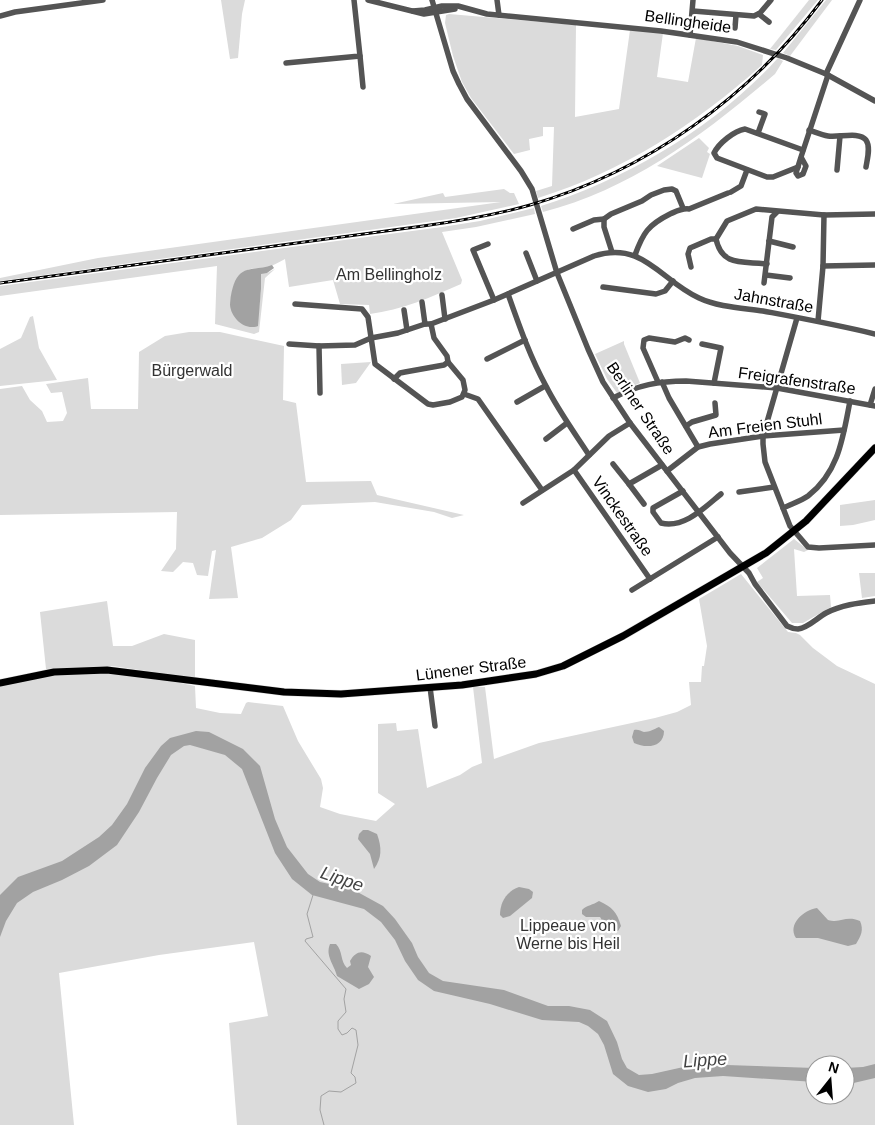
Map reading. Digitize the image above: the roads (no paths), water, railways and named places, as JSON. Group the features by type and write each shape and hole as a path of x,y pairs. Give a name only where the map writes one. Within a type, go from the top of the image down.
{"main road":[{"name":"Lünener Straße","path":"0,683 54,672 90,670 128,672 298,694 341,694 520,678 563,666 623,636 766,553 794,532 827,500 875,448"}],"street":[{"path":"0,16 63,3 104,0"},
{"path":"354,0 363,86"},
{"name":"Bellingheide","path":"368,0 424,14 435,10 464,8 487,14 690,35 737,42 787,58 827,74 875,101"},
{"name":"Berliner Straße","path":"432,0 453,71 459,84 467,99 532,188 557,273 591,356 603,382 630,423 718,537 749,573 785,624 796,629 840,607 875,601"},
{"path":"497,0 499,15"},
{"path":"690,35 694,0"},
{"path":"693,11 754,16 759,14 771,0"},
{"path":"801,158 806,166 803,174 800,176 796,174 827,74 860,0"},
{"path":"759,14 769,22"},
{"path":"735,28 736,15"},
{"path":"286,62 360,56"},
{"path":"758,133 765,114 759,112"},
{"path":"798,167 771,178 717,158 714,153 717,148 740,130 745,129 803,150"},
{"path":"809,130 827,136 859,136 866,141 868,148 866,167"},
{"path":"837,170 840,136"},
{"path":"635,255 641,238 651,226 684,208 689,209 730,193 741,186 746,170"},
{"path":"573,229 594,220 604,219 611,214 642,201 650,195 664,190 672,189 676,191 684,208"},
{"path":"767,264 726,259 718,249 716,239 728,220 756,209 824,215 875,214"},
{"path":"764,283 772,217 777,212"},
{"path":"818,321 823,266 824,215"},
{"path":"604,219 604,227 612,252"},
{"path":"691,267 688,254 690,248 711,239 716,239"},
{"path":"770,240 793,247"},
{"path":"488,244 474,250 494,300"},
{"name":"Jahnstraße","path":"557,273 594,256 612,252 635,255 652,265 692,295 708,302 818,321 875,334"},
{"path":"526,253 537,281"},
{"path":"823,266 875,265"},
{"path":"289,344 319,346 355,345 371,338 444,320 557,273"},
{"path":"766,275 790,278"},
{"path":"602,287 656,294 665,291 673,281"},
{"path":"442,294 444,320"},
{"path":"508,294 545,386 589,455"},
{"path":"294,304 362,309 368,317 375,364 424,401 433,405 458,399 464,394 465,390 463,380 448,362 447,356 434,338 422,302"},
{"path":"404,310 407,330"},
{"path":"798,318 763,436 765,462 790,526 804,543 812,548 875,545"},
{"path":"689,340 686,338 675,342 649,338 644,340 643,348 668,398 698,447"},
{"path":"488,359 525,340"},
{"name":"Freigrafenstraße","path":"702,344 721,348 714,383"},
{"path":"319,346 320,393"},
{"path":"394,379 405,372 444,365 448,362"},
{"name":"Freigrafenstraße","path":"614,398 639,386 660,382 686,381 777,388 873,405"},
{"path":"517,402 545,386"},
{"path":"873,405 875,389"},
{"path":"464,394 478,399 542,490"},
{"path":"783,508 806,497 824,478 838,455 850,401"},
{"path":"686,426 692,422 716,415 715,403"},
{"path":"546,439 567,423"},
{"path":"523,503 574,470 609,436 630,423"},
{"name":"Am Freien Stuhl","path":"668,471 698,447 763,436 844,430"},
{"path":"613,464 644,504"},
{"path":"629,484 662,465"},
{"name":"Vinckestraße","path":"574,470 650,579"},
{"path":"738,492 774,487"},
{"path":"683,491 653,508 658,521 665,524 678,524 699,512 721,494"},
{"path":"632,590 718,537"},
{"path":"430,687 435,726"}],"waterway":[{"path":"313,895 307,914 313,937 305,941 346,989 344,999 346,1012 338,1021 338,1029 342,1035 352,1028 356,1030 358,1045 351,1073 355,1077 356,1083 341,1092 329,1091 321,1096 320,1110 324,1125"}],"railway":[{"path":"0,283 450,222 530,205 573,190 615,172 655,151 693,126 729,99 762,68 794,35 822,0"}],"park label":[{"name":"Am Bellingholz","path":"389,274"},
{"name":"Bürgerwald","path":"192,370"},
{"name":"Lippeaue von Werne bis Heil","path":"568,934"}],"water label":[{"name":"Lippe","path":"342,879"},
{"name":"Lippe","path":"705,1060"}]}
